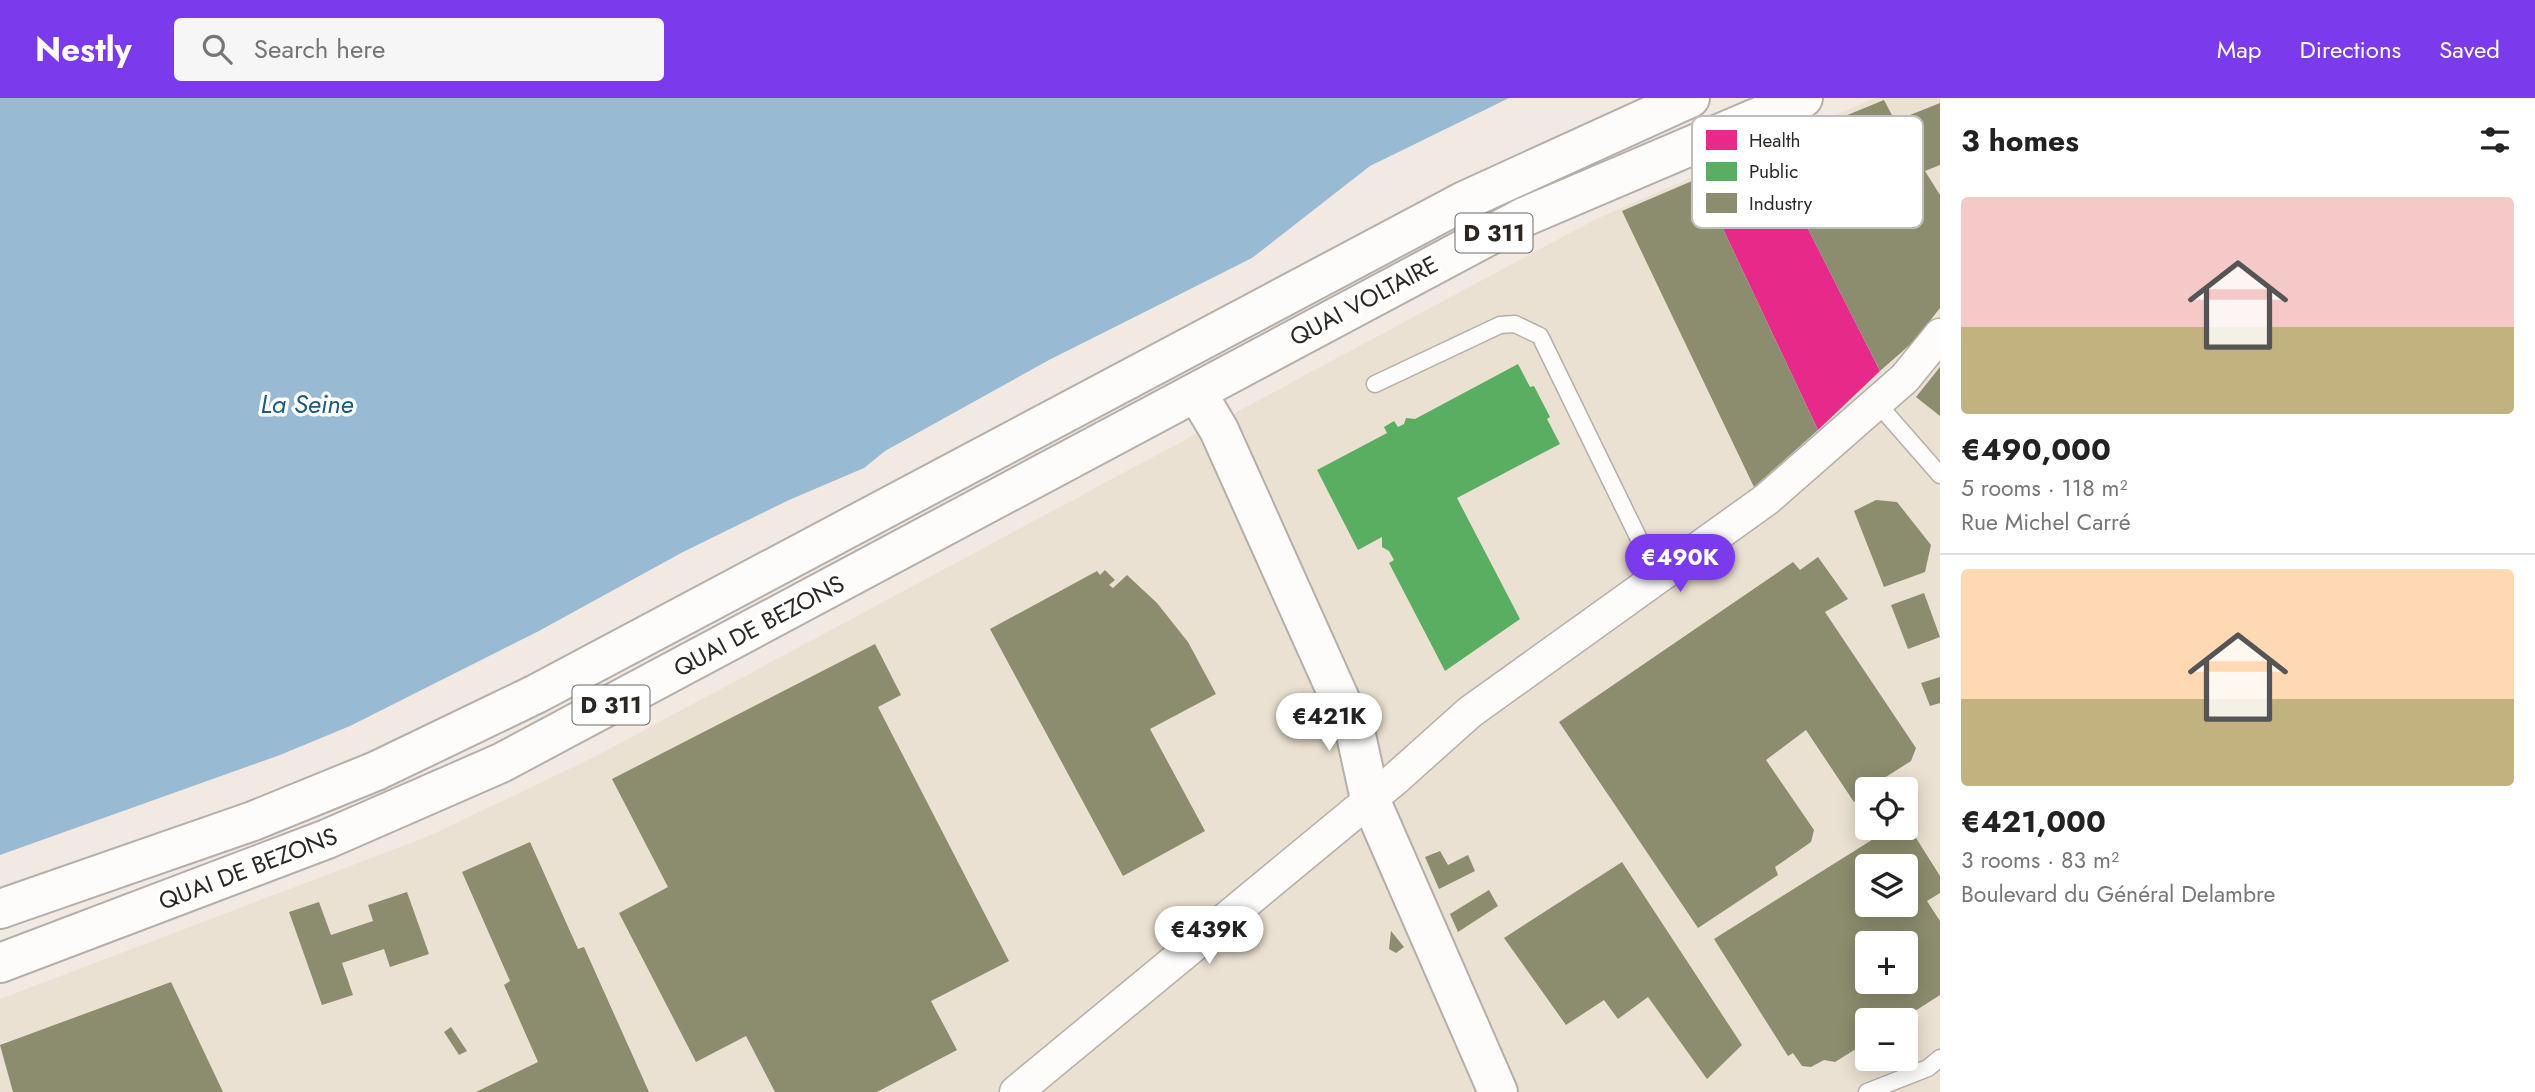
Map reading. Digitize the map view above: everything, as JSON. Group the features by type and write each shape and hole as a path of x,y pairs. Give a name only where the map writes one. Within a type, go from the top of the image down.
{"main road":[{"name":"QUAI VOLTAIRE","path":"1181,373 1241,320 1464,201 1690,98"},
{"name":"QUAI VOLTAIRE","path":"1761,116 1803,98"},
{"name":"QUAI VOLTAIRE","path":"1181,373 1325,321 1524,217 1692,145"},
{"name":"QUAI DE BEZONS","path":"0,909 253,821 376,771 561,681 1086,402 1181,373"},
{"name":"QUAI DE BEZONS","path":"0,963 327,839 501,763 1181,373"},
{"path":"1181,373 1219,430 1356,735 1370,800 1498,1092"}],"street":[{"path":"1016,1092 1370,800 1470,712 1768,499 1905,378 1940,335"}],"lane":[{"path":"1375,384 1500,324 1515,324 1540,336 1658,578"},
{"path":"1877,403 1940,475"},
{"path":"1867,1092 1928,1068 1940,1058"}],"shaded area":[{"path":"1875,98 1940,98 1940,1092 0,1092 0,999 429,836 598,755 1596,219 1692,177 1692,228 1923,228 1923,116 1833,116"}],"water":[{"name":"La Seine","path":"0,98 1509,98 1370,166 1252,258 1049,360 885,451 864,468 789,500 683,552 537,632 350,726 280,755 0,855"}],"building: Health":[{"path":"1723,228 1808,228 1880,371 1818,430"}],"building: Public":[{"path":"1518,364 1530,387 1534,386 1560,444 1457,498 1520,619 1445,671 1389,563 1394,560 1389,551 1382,547 1382,537 1358,550 1317,470 1387,433 1384,427 1394,421 1398,427 1404,424 1406,418 1415,419"}],"building: Industry":[{"path":"1884,100 1892,116 1845,116"},
{"path":"1940,103 1940,165 1925,171 1940,195 1940,308 1913,342 1880,371 1808,228 1923,228 1923,116 1908,116"},
{"path":"1692,181 1692,228 1723,228 1818,430 1754,487 1622,211"},
{"path":"1940,367 1940,416 1916,397"},
{"path":"1876,500 1897,502 1931,545 1925,572 1884,587 1854,511"},
{"path":"1818,557 1848,599 1825,612 1916,748 1911,761 1886,777 1855,777 1854,802 1806,730 1766,760 1814,830 1811,842 1775,867 1778,875 1698,928 1559,722 1793,562 1800,570"},
{"path":"1105,570 1115,580 1109,585 1113,588 1127,575 1157,603 1188,642 1216,694 1150,729 1205,831 1123,876 990,629 1097,571 1100,575"},
{"path":"1924,593 1940,637 1908,649 1891,605"},
{"path":"875,644 901,695 878,707 1009,961 931,1001 957,1050 877,1092 775,1092 746,1036 696,1062 619,913 668,887 612,779"},
{"path":"1940,677 1940,703 1930,706 1921,683"},
{"path":"1872,840 1917,840 1940,876 1940,893 1927,901 1940,921 1940,995 1918,1009 1855,1008 1855,1050 1835,1062 1824,1060 1811,1067 1802,1066 1793,1053 1788,1056 1714,939"},
{"path":"530,842 578,949 584,947 649,1092 476,1092 538,1062 504,985 510,981 462,872"},
{"path":"1440,851 1448,865 1468,855 1475,871 1439,889 1425,857"},
{"path":"1622,862 1742,1045 1707,1079 1648,997 1618,1019 1604,1000 1566,1025 1504,938"},
{"path":"1489,890 1498,906 1458,932 1450,914"},
{"path":"407,892 429,954 390,967 384,949 342,963 353,995 322,1005 289,912 319,902 331,935 373,921 368,905"},
{"path":"1391,931 1404,947 1396,953 1389,949"},
{"path":"171,982 223,1092 13,1092 0,1045"},
{"path":"451,1027 467,1051 459,1055 444,1032"}]}
